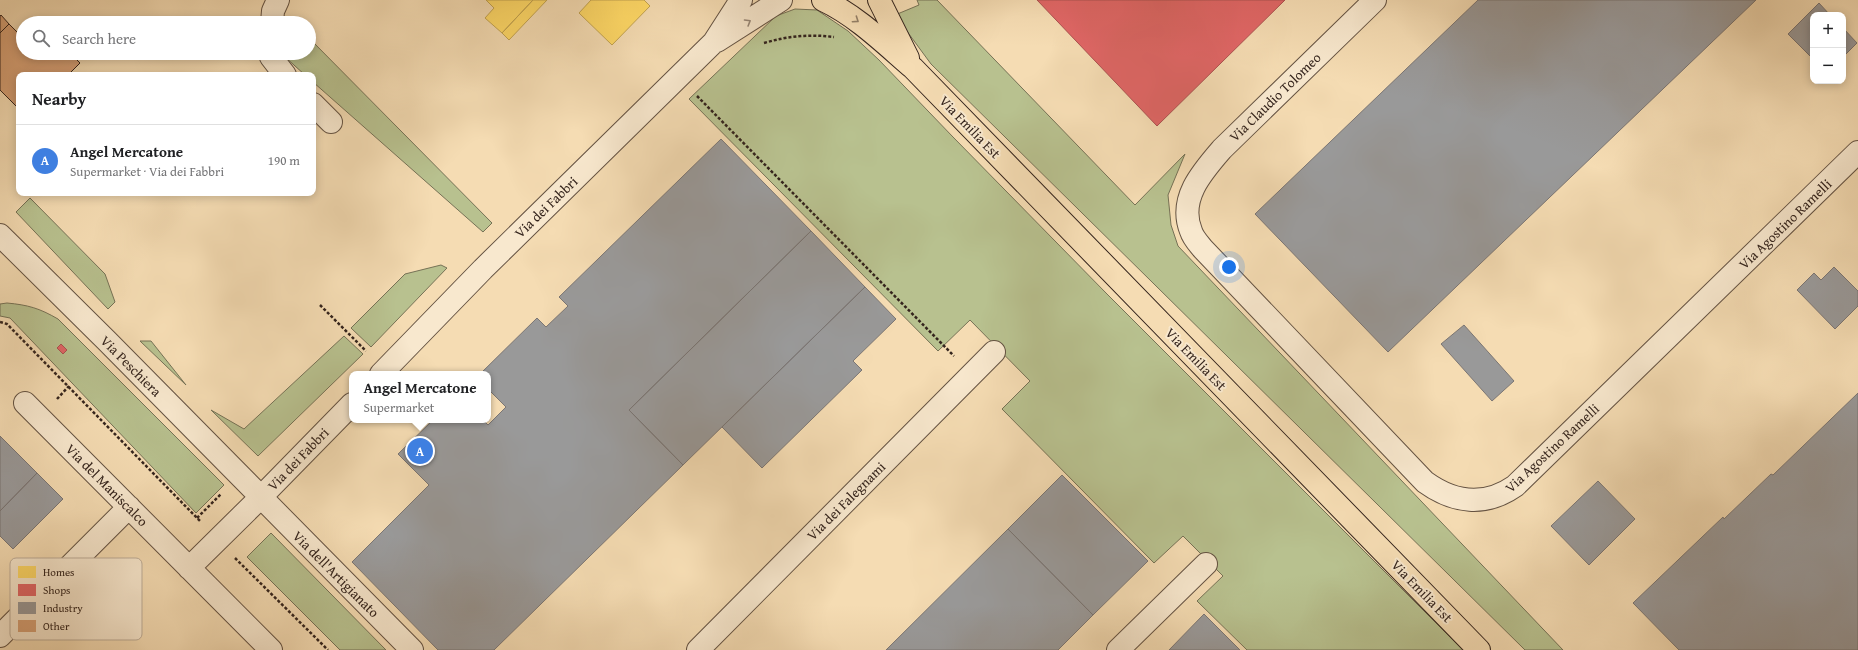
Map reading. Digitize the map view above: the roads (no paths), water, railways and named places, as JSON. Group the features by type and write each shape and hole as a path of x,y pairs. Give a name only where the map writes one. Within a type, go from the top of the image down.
{"main road":[{"name":"Via Emilia Est","path":"823,0 863,24 913,68 1479,650"},
{"name":"Via Emilia Est","path":"879,0 913,68"}],"street":[{"path":"273,16 273,11 278,0"},
{"name":"Via dei Fabbri","path":"384,371 483,268 714,42 741,0"},
{"name":"Via dei Fabbri","path":"714,42 781,0"},
{"name":"Via Claudio Tolomeo","path":"1187,203 1195,184 1206,167 1222,149 1375,0"},
{"path":"273,60 283,72"},
{"path":"316,107 331,122"},
{"name":"Via Agostino Ramelli","path":"1187,203 1187,217 1191,232 1203,250 1251,301 1425,482 1440,493 1453,498 1471,500 1503,494 1515,486 1858,152"},
{"name":"Via Peschiera","path":"0,235 240,476 260,498"},
{"name":"Via dei Falegnami","path":"698,650 994,352"},
{"name":"Via del Maniscalco","path":"25,403 271,650"},
{"name":"Via dei Fabbri","path":"260,498 349,407"},
{"path":"189,568 260,498"},
{"name":"Via dell'Artigianato","path":"260,498 412,650"},
{"path":"78,558 129,507"},
{"path":"1118,650 1206,564"},
{"path":"0,636 10,626"}],"place":[{"name":"Angel Mercatone","path":"420,451"}]}
